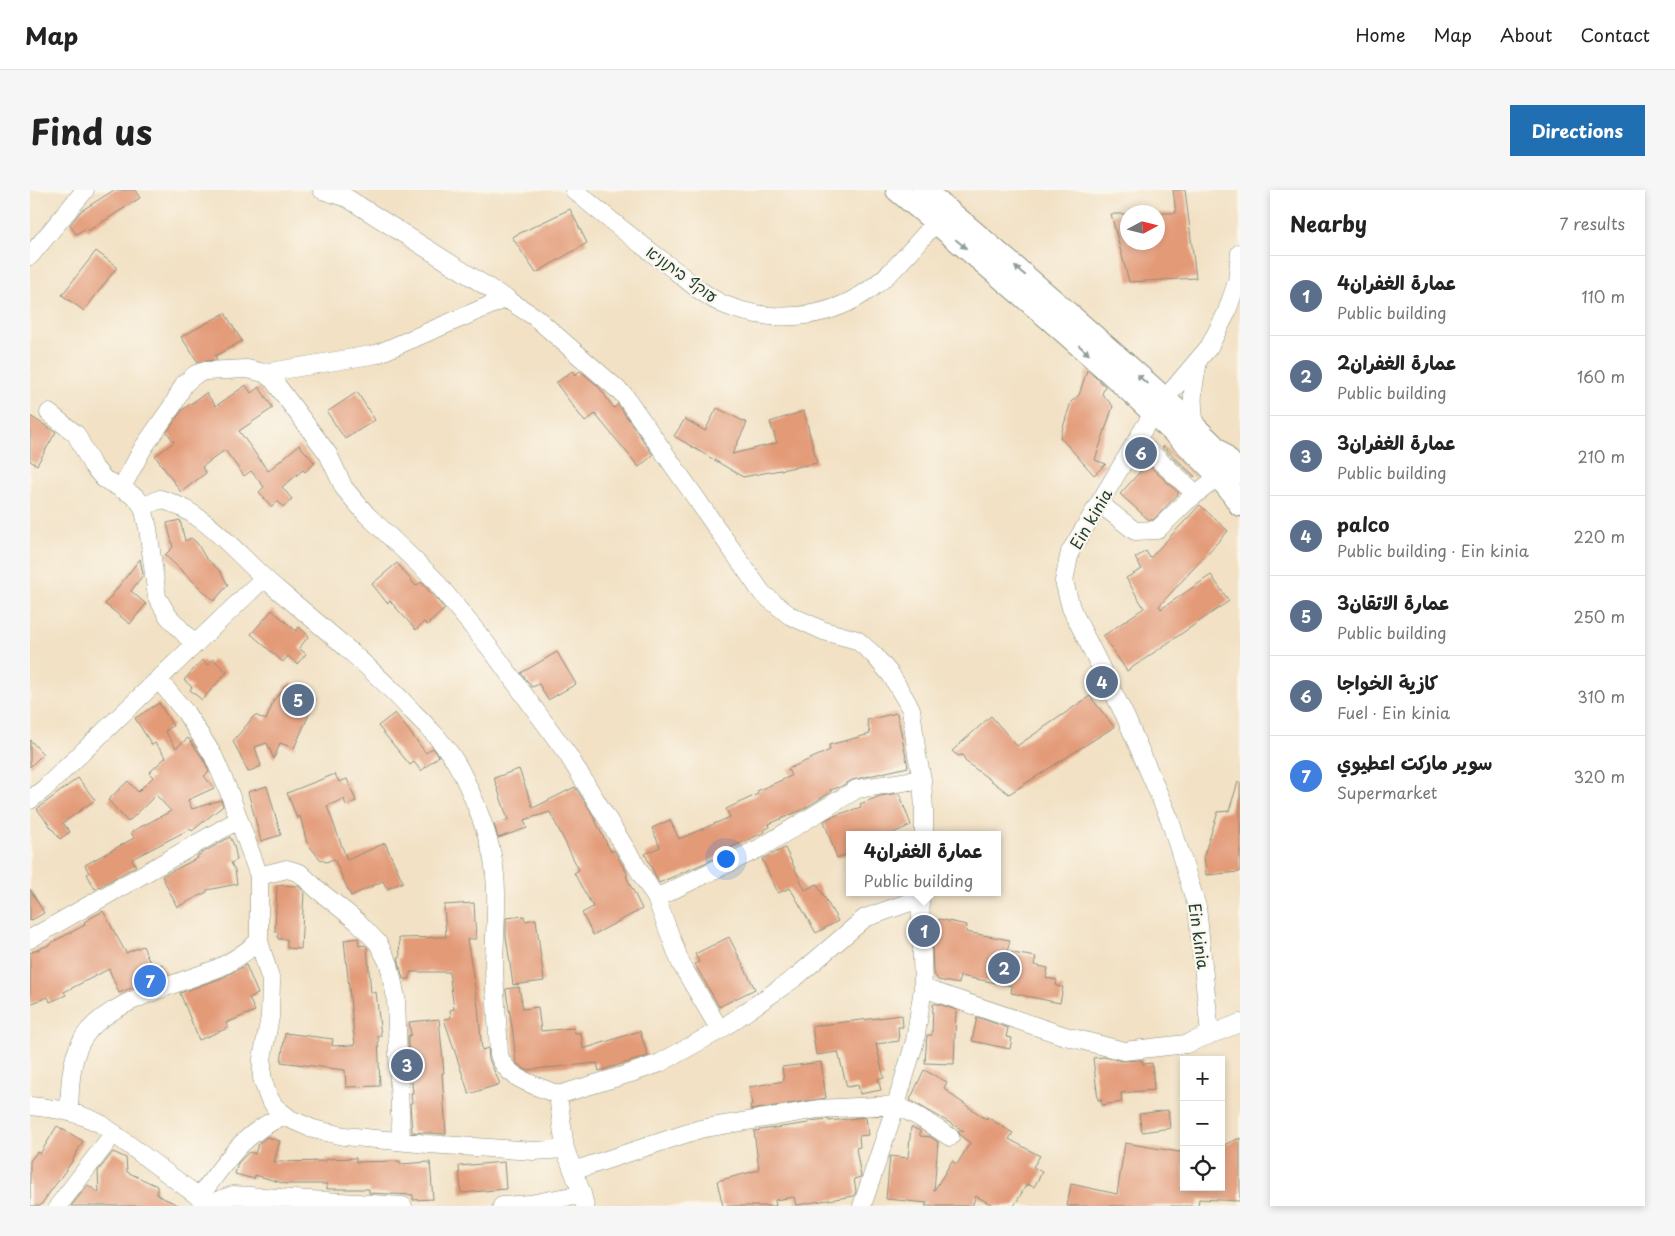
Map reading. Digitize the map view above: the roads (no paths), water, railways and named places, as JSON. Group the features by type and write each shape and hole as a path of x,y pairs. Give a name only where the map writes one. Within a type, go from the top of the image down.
{"main road":[{"path":"896,190 942,216"},
{"path":"924,190 942,216 1056,325 1159,406 1229,475"},
{"path":"1159,406 1196,428 1220,450 1240,505"}],"street":[{"path":"30,256 85,190"},
{"path":"322,190 347,198 536,317 624,395 762,593 790,615 824,631 857,640 880,662 891,675 911,709 922,779 924,831"},
{"name":"עוקף ביתוניא","path":"574,190 699,289 724,305 755,314 785,317 812,315 836,308 863,294 892,272 942,216"},
{"name":"Ein kinia","path":"1210,1034 1197,907 1170,820 1126,718 1071,608 1064,581 1070,552 1137,440 1159,406 1209,347 1226,314 1236,282 1240,253"},
{"path":"121,489 144,448 174,405 184,384 196,374 204,371 247,369 264,373 377,354 507,298"},
{"path":"1196,428 1191,402 1199,358"},
{"path":"264,373 283,392 328,454 344,488 366,514 433,578 494,652 568,755 656,898 681,964 720,1030"},
{"path":"49,413 76,434 92,465 104,479 136,497 143,507 148,528 157,597 168,616 194,644"},
{"path":"1137,440 1196,494"},
{"path":"1099,503 1135,531 1157,530 1196,494 1229,475"},
{"path":"143,507 160,499 172,502 201,518 263,579 346,646 396,693 437,737 455,762 470,792 486,832 492,857 496,899 494,968 499,1056 502,1064 514,1076 558,1094 628,1074 660,1062 720,1030 796,977 864,918 918,896"},
{"path":"30,800 263,579"},
{"path":"158,679 186,712 213,755 229,792 259,876 260,941 271,981 270,1017 262,1059 262,1078 268,1096 275,1107 290,1119 312,1129 344,1136 534,1150 565,1149"},
{"path":"656,898 760,848 857,789 922,779"},
{"path":"30,939 238,820"},
{"path":"259,876 287,868 300,872 318,890 358,922 378,943 389,964 396,998 400,1141"},
{"path":"862,1206 915,1041 923,988 920,896"},
{"path":"69,1111 71,1079 80,1043 98,1021 115,1009 218,968 240,957 260,941"},
{"path":"923,988 1065,1036 1124,1051 1186,1044 1240,1023"},
{"path":"502,1206 583,1200 565,1149 558,1094"},
{"path":"573,1171 700,1129 818,1109 896,1105 950,1137"},
{"path":"30,1106 81,1114 101,1124 206,1203"},
{"path":"206,1203 240,1144 268,1122 285,1115"},
{"path":"58,1206 114,1133"},
{"path":"206,1203 233,1195 403,1206"}],"place":[{"name":"كازية الخواجا","path":"1141,453"},
{"name":"palco","path":"1102,682"},
{"name":"عمارة الاتقان3","path":"298,700"},
{"name":"عمارة الغفران4","path":"924,931"},
{"name":"عمارة الغفران2","path":"1004,968"},
{"name":"سوير ماركت اعطيوي","path":"150,981"},
{"name":"عمارة الغفران3","path":"407,1065"}]}
